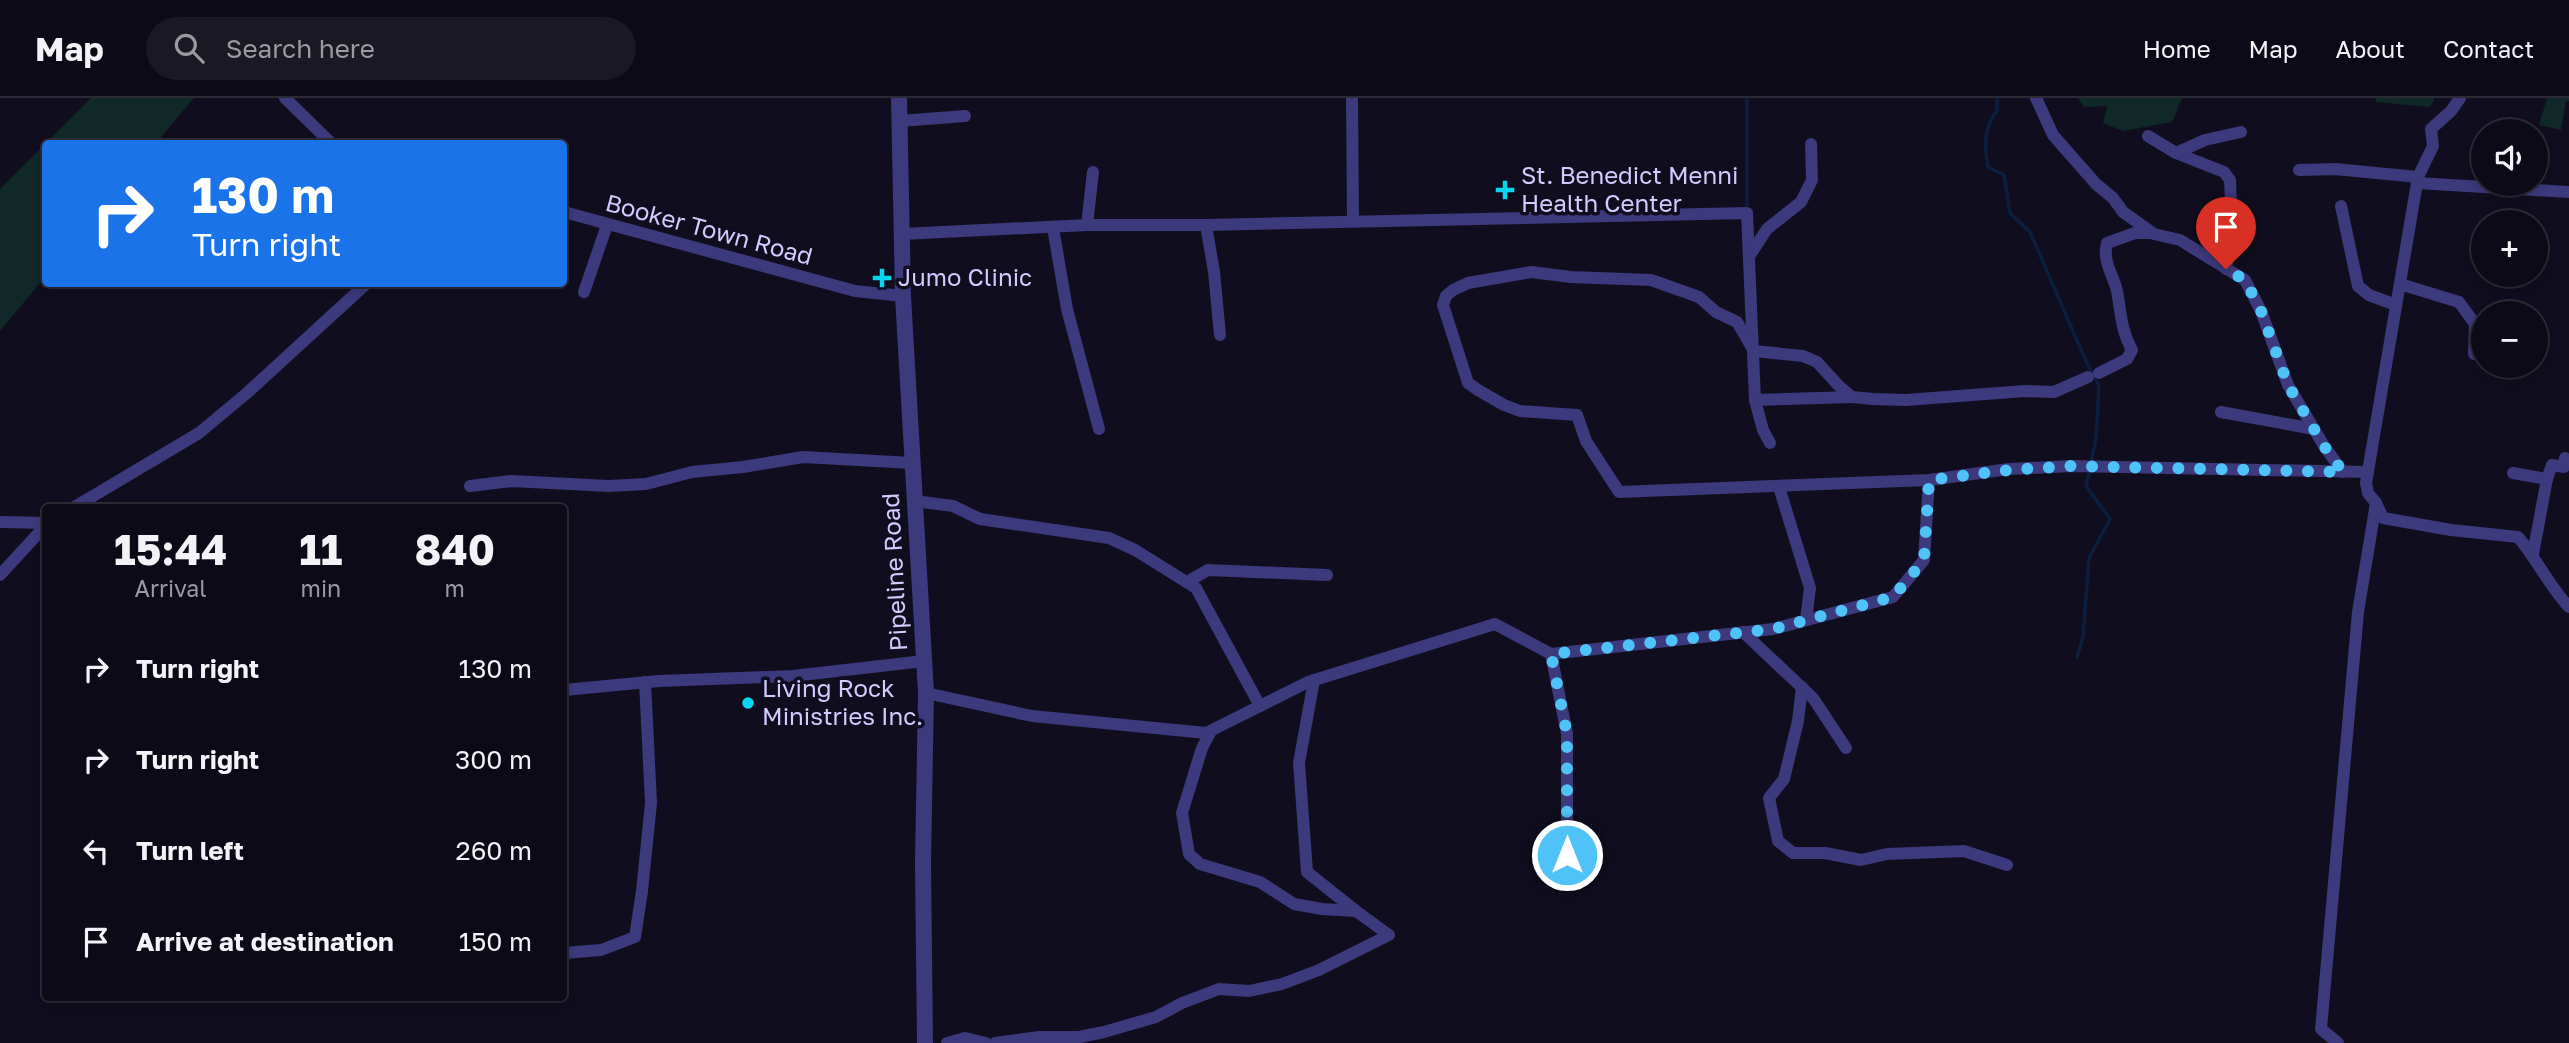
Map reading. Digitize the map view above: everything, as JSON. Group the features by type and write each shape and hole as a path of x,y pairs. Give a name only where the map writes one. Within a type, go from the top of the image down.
{"street":[{"path":"285,98 328,140"},
{"name":"Pipeline Road","path":"899,98 903,296 926,693 923,864 925,1043"},
{"path":"1352,98 1353,220"},
{"path":"2036,98 2053,135 2123,212 2154,234"},
{"path":"2460,98 2451,111 2431,129 2433,146 2417,180 2366,488 2384,518 2451,530 2518,537 2533,554 2569,607"},
{"path":"900,121 965,116"},
{"path":"2176,153 2205,140 2241,132"},
{"path":"2148,136 2176,153 2224,172 2230,180 2232,225 2226,269"},
{"path":"1749,255 1767,229 1801,202 1811,180 1811,144"},
{"path":"2299,170 2335,169 2417,180 2569,192"},
{"path":"1087,225 1093,172"},
{"path":"2341,206 2358,286 2369,295 2396,305"},
{"name":"Booker Town Road","path":"567,213 844,288 903,296"},
{"path":"902,234 1087,225 1206,225 1747,213 1755,400 1763,430 1770,443"},
{"path":"584,292 607,225"},
{"path":"1206,225 1220,335"},
{"path":"1054,228 1067,309 1099,429"},
{"path":"1755,400 1852,397 1906,400 2025,391 2054,393 2127,359 2132,350 2126,338 2105,251 2107,243 2135,233 2154,234 2180,240 2245,280 2261,311 2288,385 2343,472"},
{"path":"1754,351 1737,322 1716,312 1699,297 1651,280 1571,277 1531,272 1468,283 1453,289 1446,296 1443,305 1468,383 1504,405 1520,411 1577,415 1586,441 1619,492 1929,480 2009,470 2072,466 2368,472"},
{"path":"2400,284 2459,302 2471,315"},
{"path":"80,504 199,433 363,287"},
{"path":"1754,351 1803,356 1817,362 1852,397"},
{"path":"2221,412 2314,429"},
{"path":"470,486 511,481 609,486 646,484 692,472 803,457 912,463"},
{"path":"2533,554 2547,479 2552,465 2564,467 2565,458"},
{"path":"2513,473 2547,479"},
{"path":"926,693 1032,716 1206,733 1314,680 1494,624 1551,654 1773,629 1893,597 1924,560 1929,480"},
{"path":"1779,487 1810,588 1807,620"},
{"path":"914,501 953,506 980,519 1109,538 1135,550 1196,588 1260,706"},
{"path":"2338,1043 2321,1029 2358,611 2376,503"},
{"path":"0,522 42,524"},
{"path":"0,576 42,529"},
{"path":"1187,582 1208,570 1327,575"},
{"path":"1743,632 1813,698 1846,748"},
{"path":"1551,654 1567,734 1567,855"},
{"path":"567,690 645,682 793,676 923,660"},
{"path":"995,1043 1039,1037 1079,1037 1104,1032 1156,1017 1182,1003 1219,989 1249,991 1282,984 1320,970 1389,936 1307,872 1299,763 1314,680"},
{"path":"567,953 601,950 635,937 651,803 645,682"},
{"path":"1802,687 1798,721 1784,779 1769,798 1778,841 1793,853 1825,853 1861,860 1887,853 1964,851 2007,865"},
{"path":"1190,730 1202,748"},
{"path":"1211,731 1202,748 1182,813 1189,854 1200,864 1260,882 1294,904 1356,911"},
{"path":"947,1043 965,1038 986,1043"}],"green space":[{"path":"91,98 194,98 159,140 49,140"},
{"path":"2078,98 2182,98 2172,122 2123,131 2103,123 2107,106 2084,107"},
{"path":"2376,98 2435,98 2430,107 2376,102"},
{"path":"2547,98 2569,98 2569,101 2566,101 2561,130 2548,127 2548,119 2541,119"},
{"path":"42,147 42,281 0,331 0,189"}],"waterway":[{"path":"1747,98 1747,205"},
{"path":"1997,98 1997,111 1986,137 1988,167 2004,175 2010,213 2030,232 2099,386 2096,438 2091,463"},
{"path":"2077,657 2083,637 2089,558 2110,519 2086,486 2090,470"}],"place":[{"name":"St. Benedict Menni Health Center","path":"1505,190"},
{"name":"Jumo Clinic","path":"882,278"},
{"name":"Living Rock Ministries Inc.","path":"748,703"}],"route":[{"path":"1567,855 1567,734 1551,654 1773,629 1893,597 1924,560 1929,480 2009,470 2072,466 2343,472 2324,446 2288,385 2261,311 2245,280 2226,269"}]}
